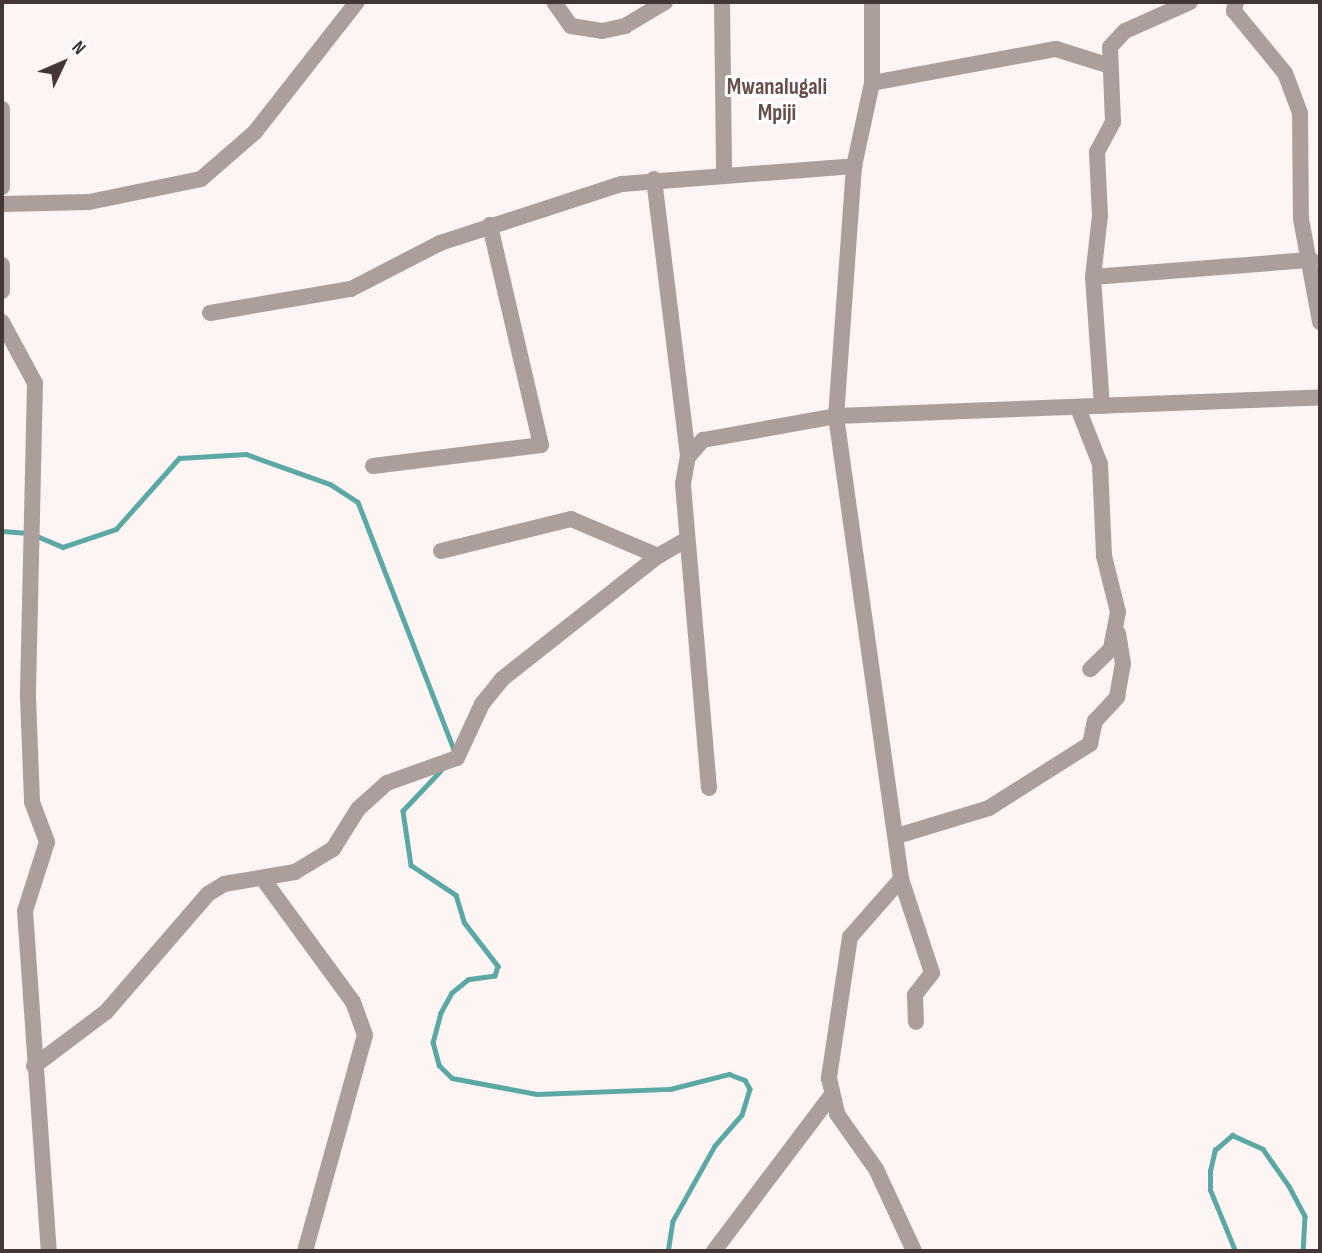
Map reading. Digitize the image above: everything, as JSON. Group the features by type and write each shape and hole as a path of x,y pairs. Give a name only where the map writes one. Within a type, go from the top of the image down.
{"street":[{"path":"2,204 89,202 201,178 255,132 355,2"},
{"path":"554,2 571,26 602,31 625,26 665,2"},
{"path":"722,2 724,175"},
{"path":"872,2 872,83 854,166 836,416 897,836 901,880 932,973 915,995 916,1022"},
{"path":"1102,406 1093,276 1100,216 1097,152 1113,122 1107,65 1110,47 1125,31 1190,2"},
{"path":"1236,2 1234,11 1285,74 1300,113 1298,186 1320,322"},
{"path":"872,83 1056,49 1107,65"},
{"path":"2,109 2,187"},
{"path":"209,313 351,289 489,225 654,179 854,166"},
{"path":"654,179 688,457 686,540 709,788"},
{"path":"373,466 541,445 489,225"},
{"path":"1093,276 1311,260"},
{"path":"2,265 2,291"},
{"path":"2,322 35,383 28,696 32,802 47,842 25,911 34,1066 50,1251"},
{"path":"688,457 709,436 836,416 1320,397"},
{"path":"897,836 989,808 1090,744 1095,721 1117,697 1123,664 1104,556 1104,486 1078,408"},
{"path":"441,551 571,519 658,556"},
{"path":"34,1066 106,1012 208,894 224,884 295,872 333,849 358,809 387,783 457,758 482,704 502,679 658,556 686,540"},
{"path":"1090,668 1118,633"},
{"path":"264,879 353,1002 365,1035 305,1251"},
{"path":"901,880 850,937 831,1097 843,1126 876,1169 914,1251"},
{"path":"713,1251 831,1097"}],"waterway":[{"path":"37,536 63,547 116,529 179,458 246,454 330,484 358,502 455,752"},
{"path":"2,531 29,533"},
{"path":"441,771 403,811 411,865 456,895 464,922 498,966 495,976 468,980 452,993 441,1013 433,1042 439,1065 452,1078 537,1094 670,1089 729,1074 745,1080 750,1089 742,1115 715,1146 673,1221 668,1251"},
{"path":"1235,1251 1210,1190 1210,1171 1215,1150 1232,1135 1263,1149 1289,1186 1305,1216 1303,1251"}],"district":[{"name":"Mwanalugali Mpiji","path":"777,100"}]}
